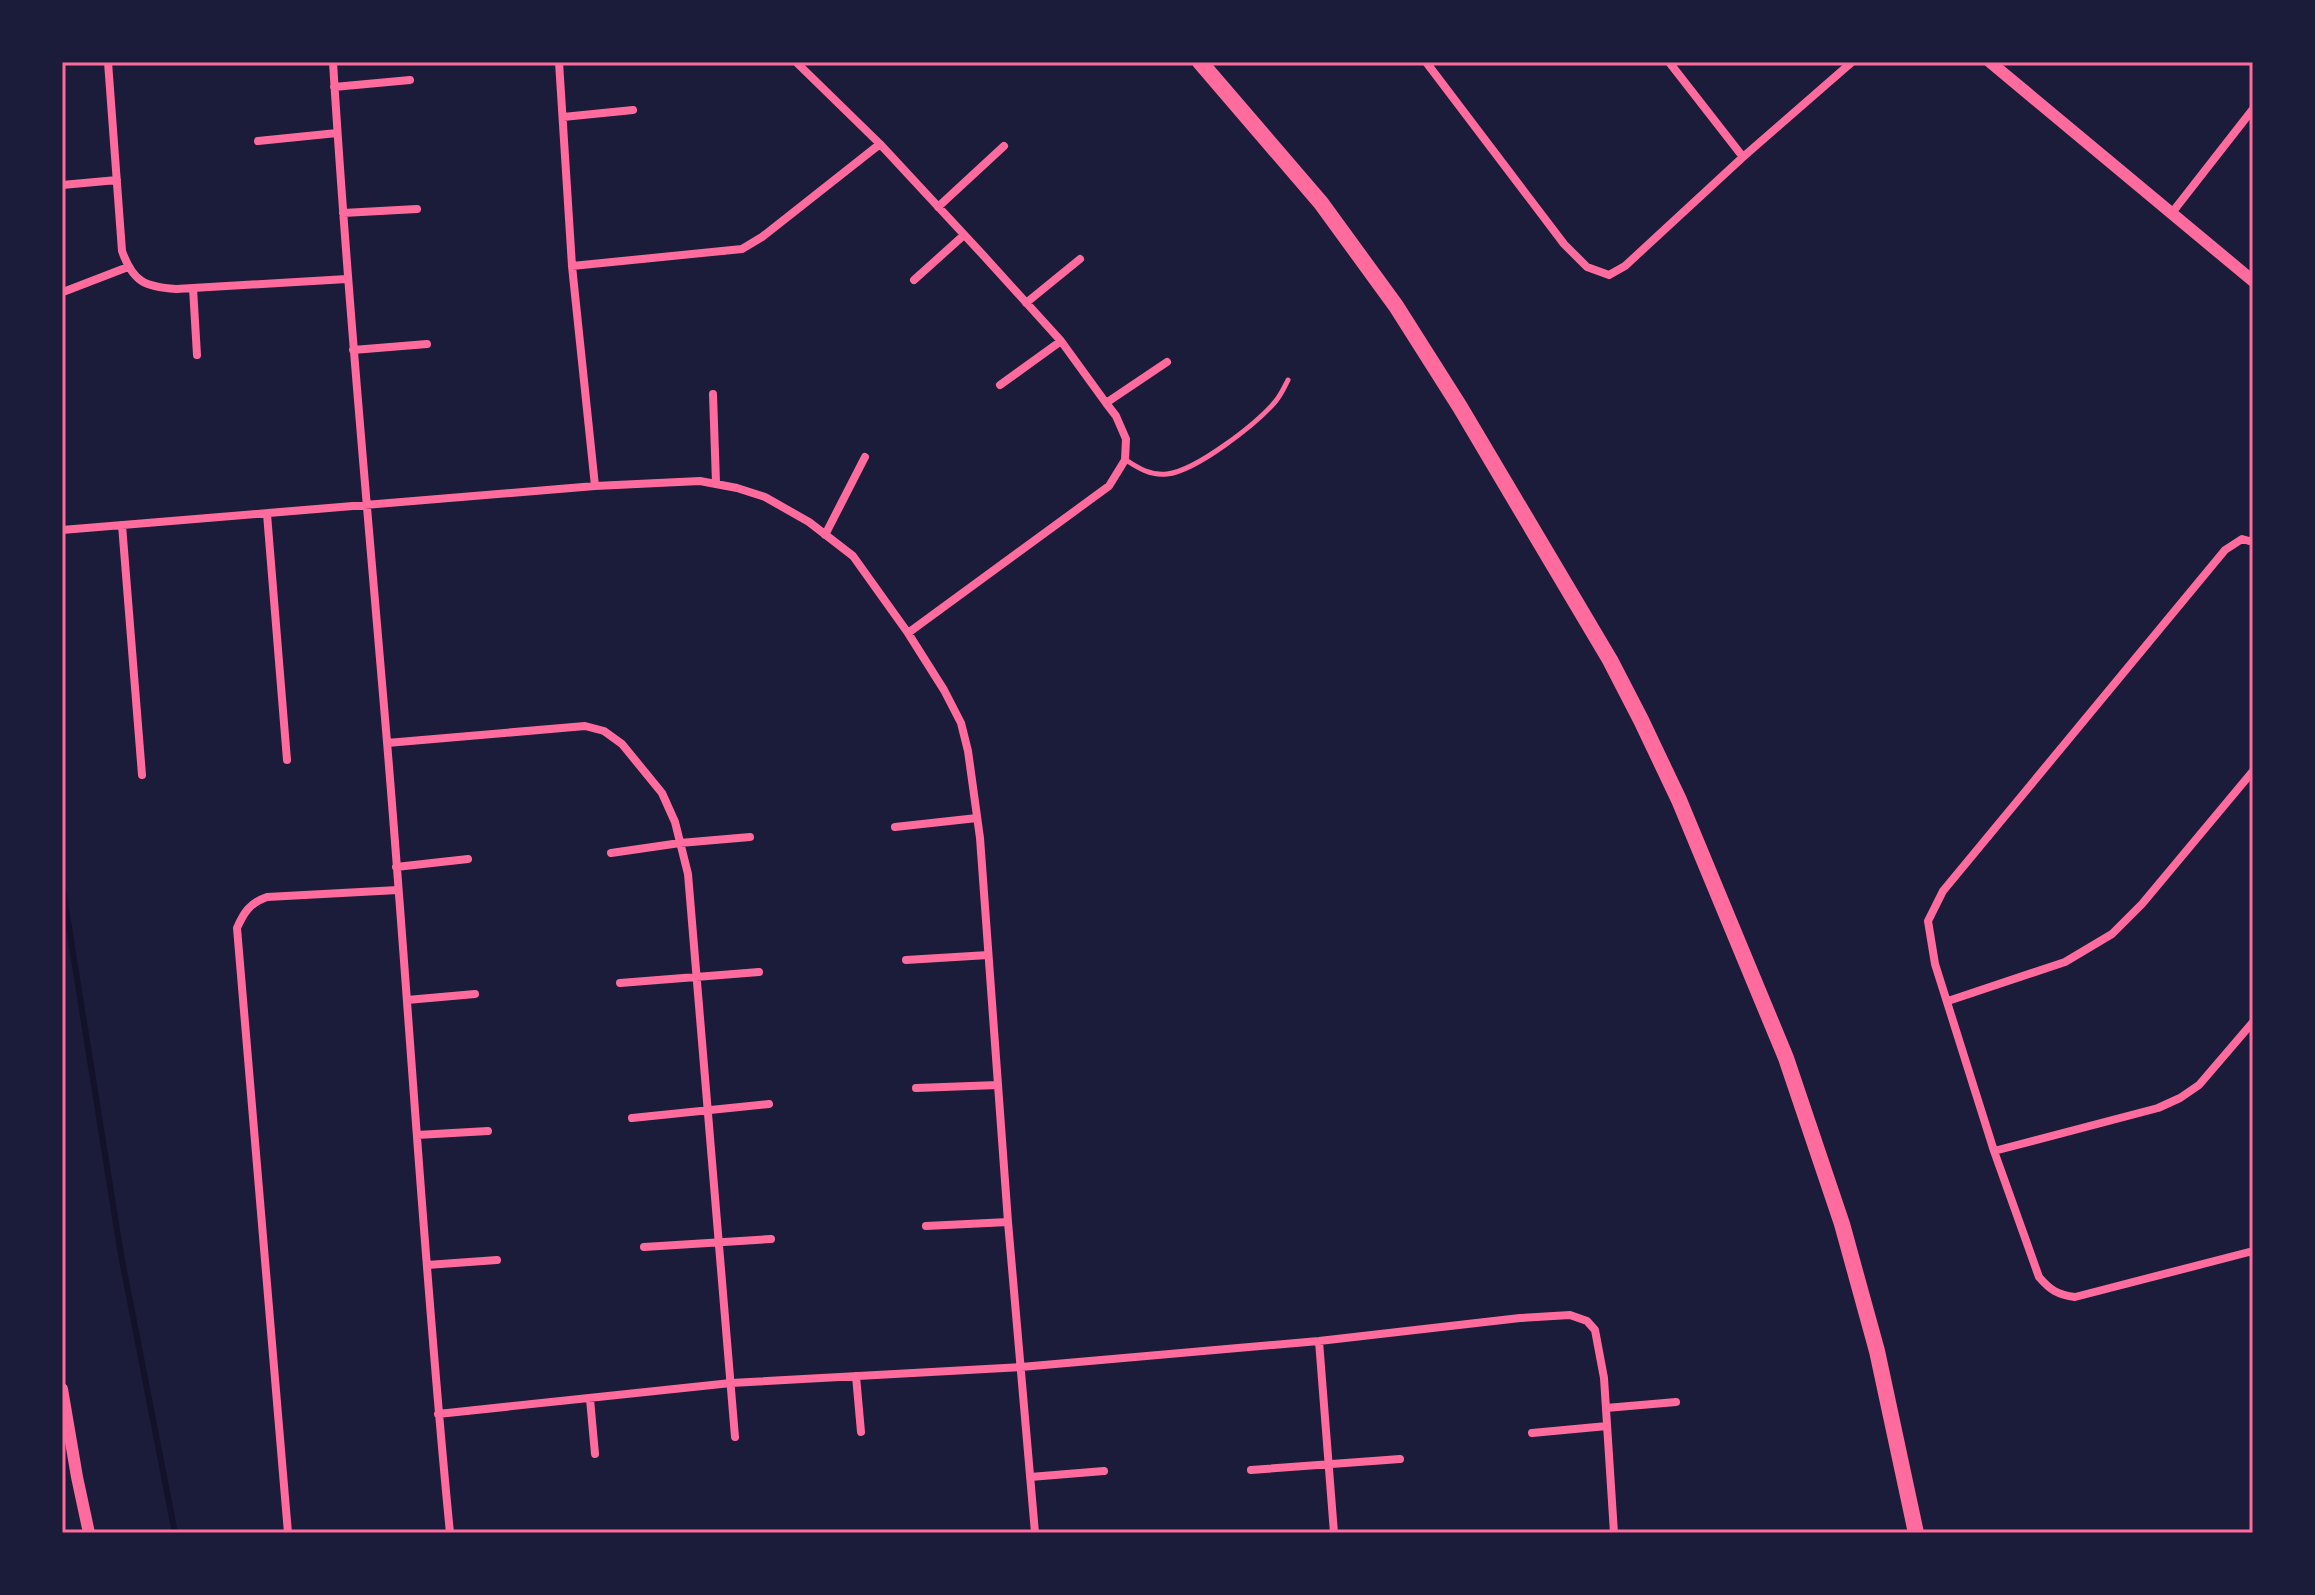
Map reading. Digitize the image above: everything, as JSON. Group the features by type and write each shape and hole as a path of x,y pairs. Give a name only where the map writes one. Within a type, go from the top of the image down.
{"main road":[{"path":"1200,62 1312,192 1396,306 1460,407 1610,660 1641,720 1679,800 1786,1058 1842,1224 1873,1337 1916,1533"}],"street":[{"path":"108,62 122,251 137,280 155,287 193,288 347,279"},
{"path":"333,62 347,279 450,1533"},
{"path":"559,62 572,266 595,486"},
{"path":"796,62 880,144 1061,341 1116,416 1126,439 1125,460 1109,486 908,633"},
{"path":"1426,62 1564,244 1587,267 1609,275 1625,266 1852,62"},
{"path":"1669,62 1743,157"},
{"path":"1990,62 2253,281"},
{"path":"334,87 410,80"},
{"path":"2171,214 2253,109"},
{"path":"563,117 633,110"},
{"path":"258,141 337,133"},
{"path":"572,266 742,249 762,237 880,144"},
{"path":"938,207 1004,146"},
{"path":"62,185 117,180"},
{"path":"343,213 417,209"},
{"path":"914,280 964,235"},
{"path":"1026,303 1080,259"},
{"path":"63,292 128,267"},
{"path":"193,288 197,355"},
{"path":"1000,385 1061,341"},
{"path":"353,350 427,344"},
{"path":"1106,403 1167,362"},
{"path":"713,394 716,483"},
{"path":"825,535 865,457"},
{"path":"62,530 595,486 700,481 765,497 809,522 853,556 944,690 961,723 968,751 977,818 1035,1533"},
{"path":"267,514 287,760"},
{"path":"122,525 142,775"},
{"path":"2253,542 2242,539 2225,550 1943,891 1928,921 1935,964 1994,1151 2039,1277 2049,1290 2075,1297 2253,1251"},
{"path":"387,743 585,726 604,731 622,744 662,793 675,822 688,874 735,1437"},
{"path":"1948,1001 2065,962 2112,934 2142,904 2253,771"},
{"path":"895,827 977,818"},
{"path":"611,853 750,837"},
{"path":"396,867 468,859"},
{"path":"288,1533 237,928 243,914 254,902 267,897 398,890"},
{"path":"906,960 988,955"},
{"path":"620,983 759,972"},
{"path":"407,1000 475,994"},
{"path":"1994,1151 2158,1108 2180,1098 2199,1085 2253,1022"},
{"path":"916,1088 998,1085"},
{"path":"632,1118 769,1104"},
{"path":"417,1135 488,1131"},
{"path":"926,1226 1008,1222"},
{"path":"644,1247 771,1239"},
{"path":"427,1265 497,1260"},
{"path":"438,1414 731,1383 1021,1367 1570,1315 1587,1321 1595,1330 1604,1378 1614,1533"},
{"path":"1319,1341 1334,1533"},
{"path":"856,1376 861,1432"},
{"path":"62,1389 89,1533"},
{"path":"590,1399 595,1454"},
{"path":"1606,1408 1676,1402"},
{"path":"1532,1433 1607,1426"},
{"path":"1251,1470 1400,1459"},
{"path":"1030,1477 1104,1471"}],"lane":[{"path":"1125,460 1153,474 1167,474 1195,464 1264,412 1275,402 1288,380"}],"waterway":[{"path":"62,884 121,1255 175,1533"}]}
